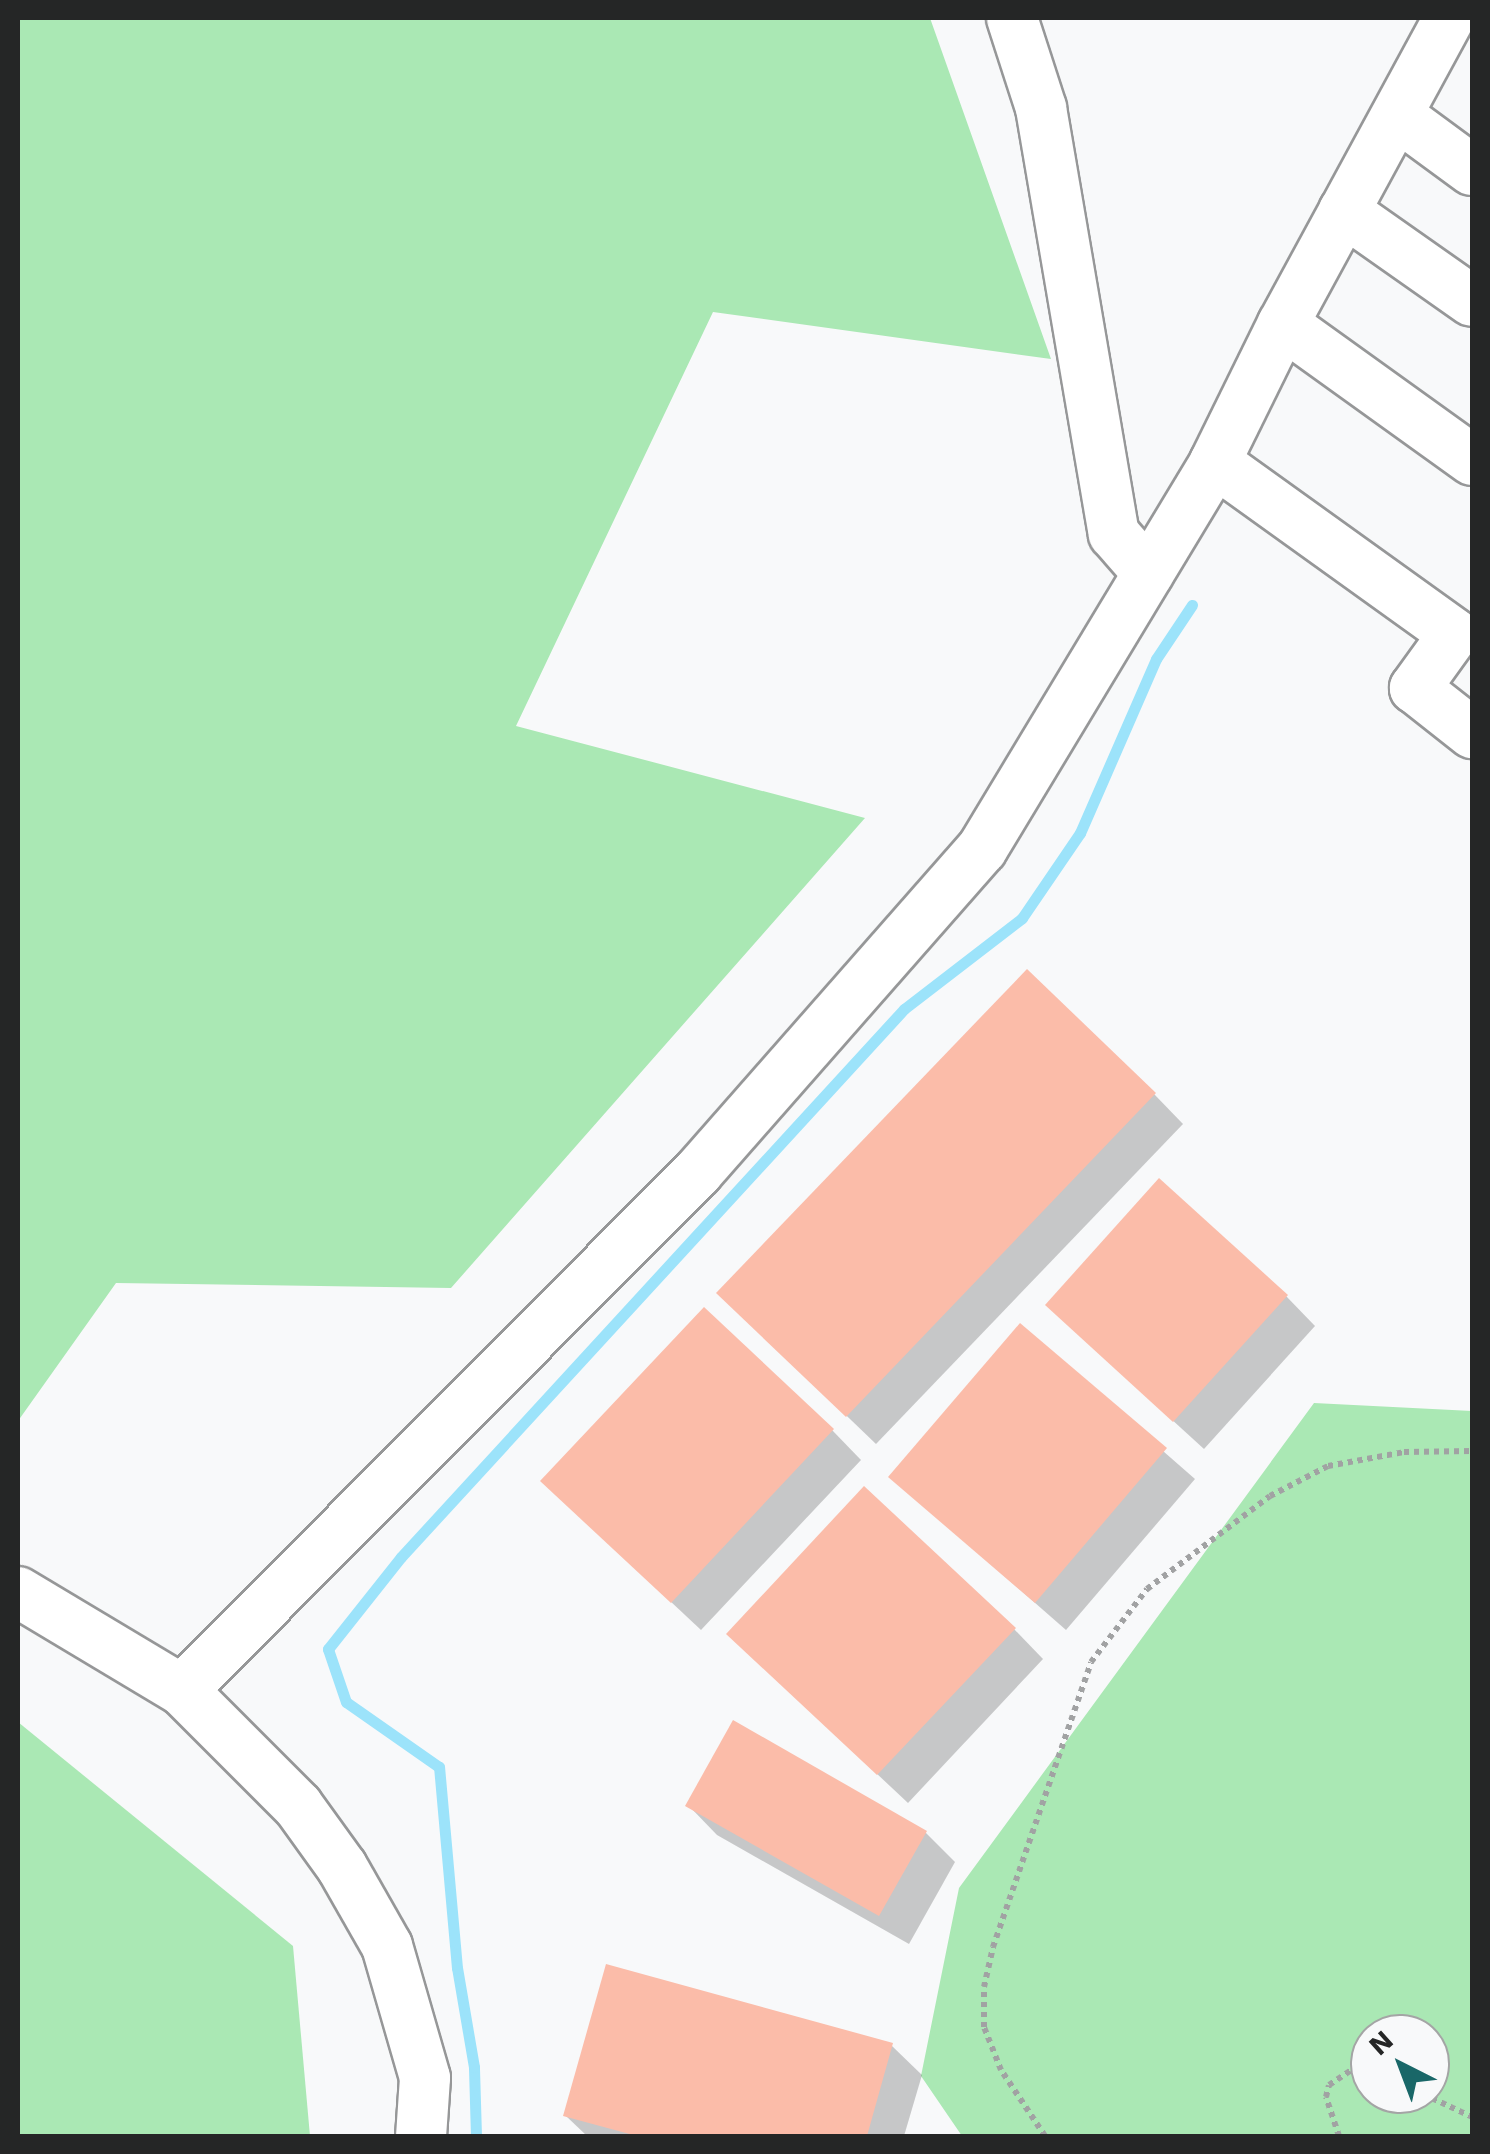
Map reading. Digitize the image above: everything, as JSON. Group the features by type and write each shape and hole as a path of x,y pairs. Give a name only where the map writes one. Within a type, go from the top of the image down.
{"street":[{"path":"1012,18 1040,108 1114,534 1148,574"},
{"path":"182,1690 698,1172 982,850 1215,462 1284,324 1449,18"},
{"path":"1397,115 1472,170"},
{"path":"1344,211 1472,301"},
{"path":"1284,324 1472,460"},
{"path":"1215,462 1454,634 1415,688 1472,733"},
{"path":"18,1592 182,1690 298,1806 342,1868 386,1946 426,2078 421,2136"}],"path":[{"path":"1045,2136 1001,2070 984,2027 984,1987 993,1947 1091,1662 1147,1589 1270,1496 1328,1466 1404,1452 1472,1451"},
{"path":"1338,2136 1326,2097 1329,2086 1350,2071"}],"green space":[{"path":"18,18 930,18 1051,359 713,312 516,726 865,818 451,1288 116,1283 18,1421"},
{"path":"1314,1403 1472,1411 1472,2136 962,2136 921,2076 959,1888"},
{"path":"18,1722 293,1946 310,2136 18,2136"}],"building":[{"path":"1027,969 1156,1093 846,1417 716,1293"},
{"path":"1159,1178 1288,1295 1173,1422 1045,1305"},
{"path":"704,1307 834,1429 671,1603 540,1481"},
{"path":"1020,1323 1167,1448 1035,1603 888,1477"},
{"path":"864,1486 1016,1628 877,1775 726,1634"},
{"path":"733,1720 927,1831 879,1916 685,1806"},
{"path":"606,1964 893,2043 867,2136 637,2136 563,2116"}],"waterway":[{"path":"476,2136 474,2067 457,1968 439,1767 346,1702 328,1649 401,1557 904,1009 1022,918 1080,833 1156,659 1192,605"}]}
